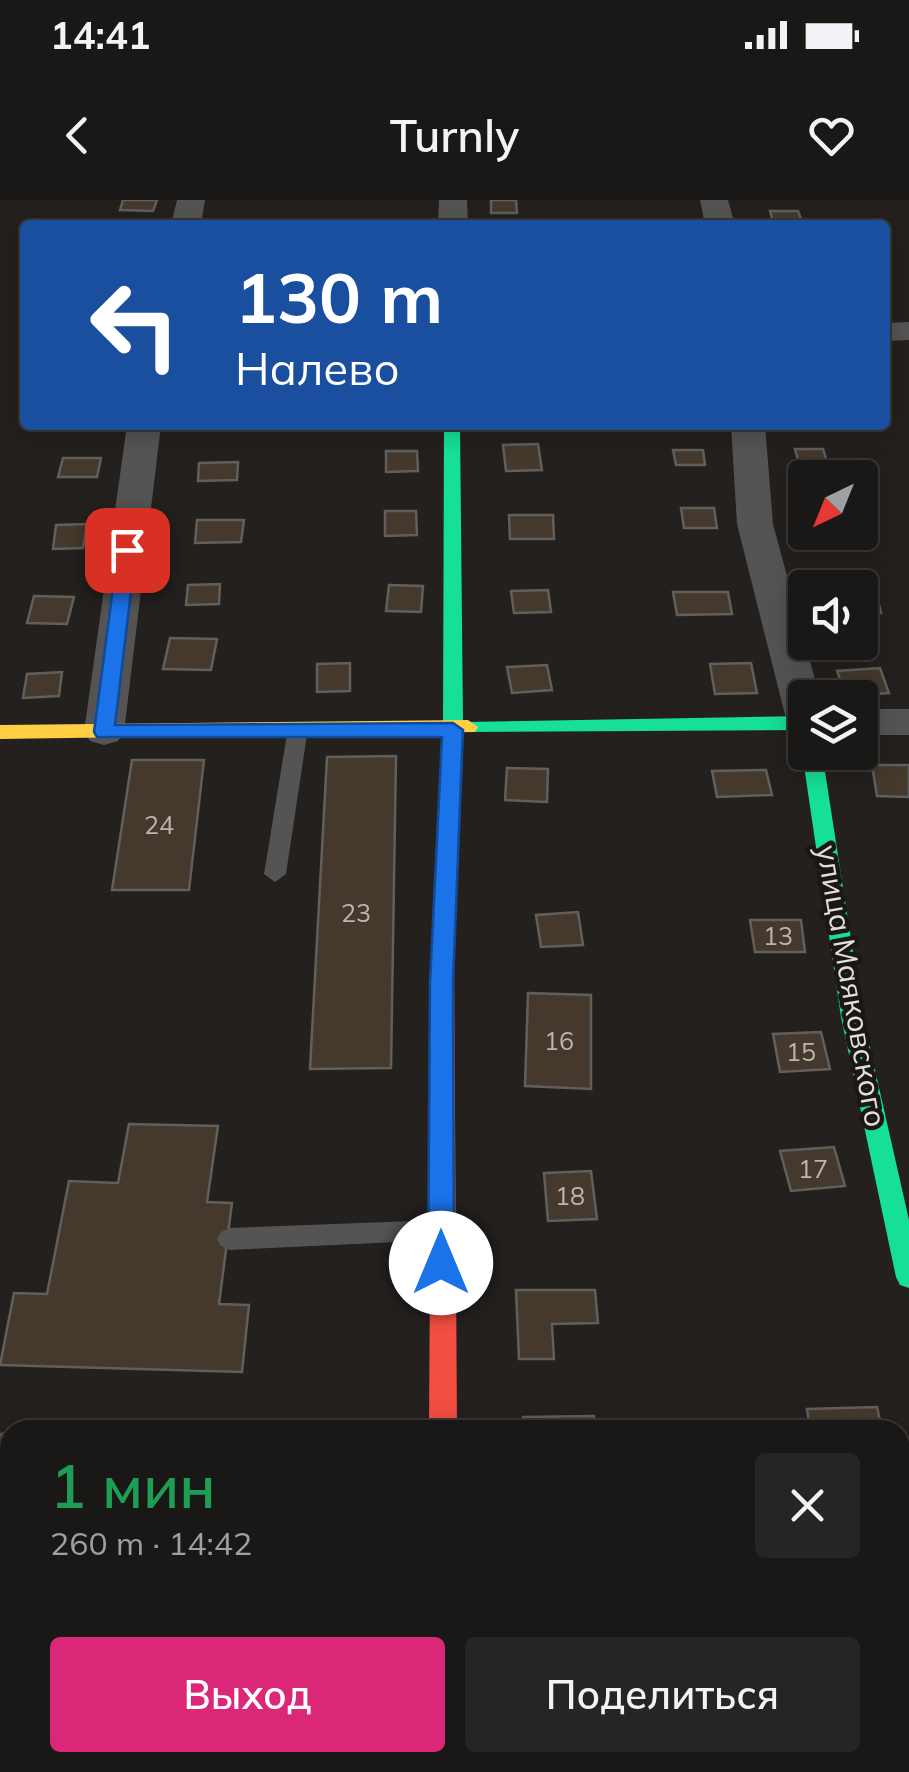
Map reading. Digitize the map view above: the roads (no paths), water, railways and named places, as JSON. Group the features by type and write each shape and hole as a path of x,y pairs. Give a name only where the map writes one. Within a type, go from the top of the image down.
{"street":[{"path":"104,732 143,430"},
{"path":"443,1420 441,983 453,730 452,430"},
{"path":"748,430 755,524 796,680"},
{"path":"878,722 909,722"},
{"path":"0,732 788,723"},
{"name":"улица Маяковского","path":"815,770 852,1018 909,1277"}],"lane":[{"path":"276,874 298,728"},
{"path":"230,1240 440,1230"}]}
